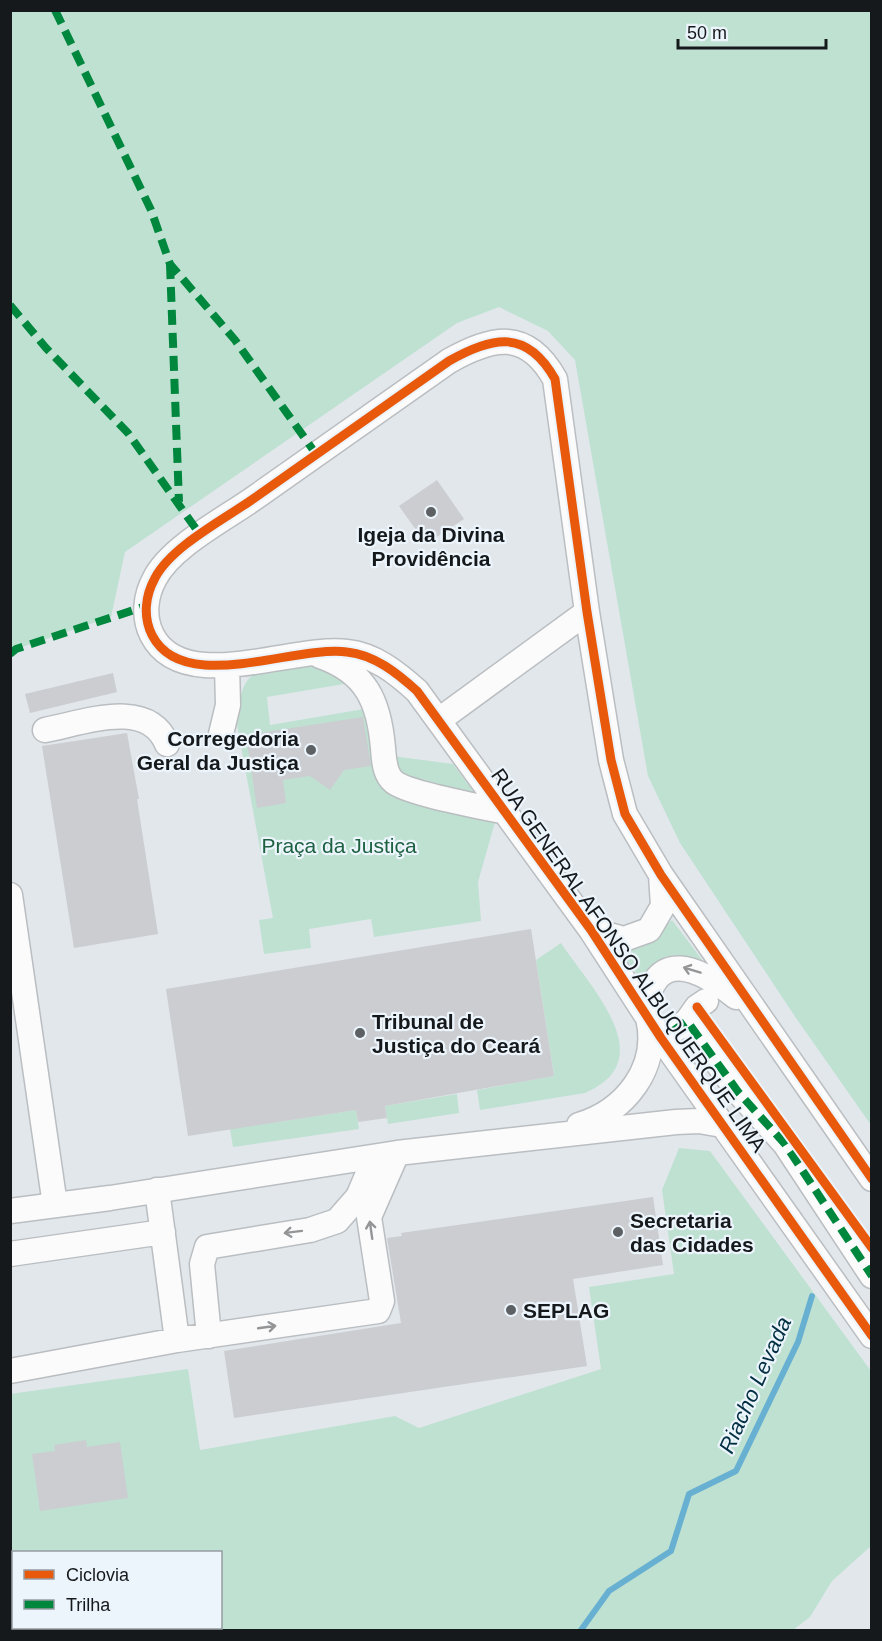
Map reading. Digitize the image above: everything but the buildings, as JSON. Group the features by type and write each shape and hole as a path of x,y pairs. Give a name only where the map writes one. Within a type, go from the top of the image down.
{"street":[{"name":"RUA GENERAL AFONSO ALBUQUERQUE LIMA","path":"872,1179 661,875 625,814 611,760 587,612 555,379 539,354 514,342 495,341 478,345 449,361 207,531 160,569 149,591 146,606 148,627 158,646 171,657 187,664 227,665 312,653 347,651 375,659 399,674 417,691 591,930 722,1125 872,1336"},
{"path":"439,720 587,612"},
{"path":"312,653 342,663 373,698 381,729 386,770 394,782 440,797 506,812"},
{"path":"221,734 228,705 227,665"},
{"path":"45,730 124,716 137,716 157,726 167,744"},
{"path":"591,930 624,939 649,930 663,906 661,875"},
{"path":"10,895 55,1205"},
{"path":"647,1014 648,992 657,978 668,970 680,967 690,968 713,978 757,1014"},
{"path":"706,1001 697,1007 680,1026 785,1144 872,1276"},
{"name":"RUA GENERAL AFONSO ALBUQUERQUE LIMA","path":"542,1137 592,1121 623,1102 633,1090 647,1056 651,1038 647,1014"},
{"name":"RUA GENERAL AFONSO ALBUQUERQUE LIMA","path":"11,1207 55,1205 386,1155 542,1137 676,1122 699,1121 722,1125"},
{"path":"209,1336 202,1264 207,1247 310,1230 337,1221 358,1197 386,1155"},
{"path":"10,1371 177,1340 378,1311 382,1301 369,1217 386,1155"},
{"path":"157,1190 177,1340"},
{"path":"10,1254 163,1232"}],"green space":[{"path":"11,10 871,11 871,1125 796,1018 680,843 648,776 575,360 548,331 499,307 457,323 125,552 111,617 16,649 11,654"},
{"name":"Praça da Justiça","path":"318,665 350,683 267,697 270,725 370,708 379,772 489,814 495,822 478,882 481,921 374,937 371,919 309,929 311,948 264,954 259,920 273,918 237,725 240,698 245,685 253,675"},
{"path":"392,756 453,764 479,799 441,791 416,782 397,767"},
{"path":"672,920 703,961 682,955 667,956 655,965 644,984 616,945 645,945"},
{"path":"561,943 602,1001 613,1022 619,1043 618,1062 608,1079 585,1093 480,1110 477,1090 554,1076 536,960"},
{"path":"457,1094 459,1113 388,1124 385,1106"},
{"path":"356,1110 359,1129 233,1147 230,1129"},
{"path":"679,1148 710,1151 871,1371 871,1546 832,1581 810,1617 793,1630 11,1630 10,1394 188,1369 200,1450 395,1416 419,1428 601,1369 589,1287 674,1274 662,1190"}],"waterway":[{"name":"Riacho Levada","path":"581,1630 609,1591 671,1551 689,1494 736,1471 798,1342 812,1296"}],"marked path":[{"path":"55,10 151,210 170,264 235,340 316,454"},
{"path":"170,264 179,502"},
{"path":"10,305 46,348 128,433 201,536"},
{"path":"10,654 16,649 146,606"},
{"path":"673,1031 687,1021 739,1093 785,1144 872,1276"}],"cycle path":[{"path":"872,1179 661,875 625,814 611,760 587,612 555,379 533,352 521,345 508,342 494,343 480,346 449,361 185,545 163,567 149,592 146,614 152,635 167,653 188,662 213,665 241,664 324,652 347,652 376,661 417,691 591,930 661,1038 872,1336"},
{"path":"697,1007 872,1248"}],"place":[{"name":"Igeja da Divina Providência","path":"431,512"},
{"name":"Corregedoria Geral da Justiça","path":"311,750"},
{"name":"Tribunal de Justiça do Ceará","path":"360,1033"},
{"name":"Secretaria das Cidades","path":"618,1232"},
{"name":"SEPLAG","path":"511,1310"}]}
